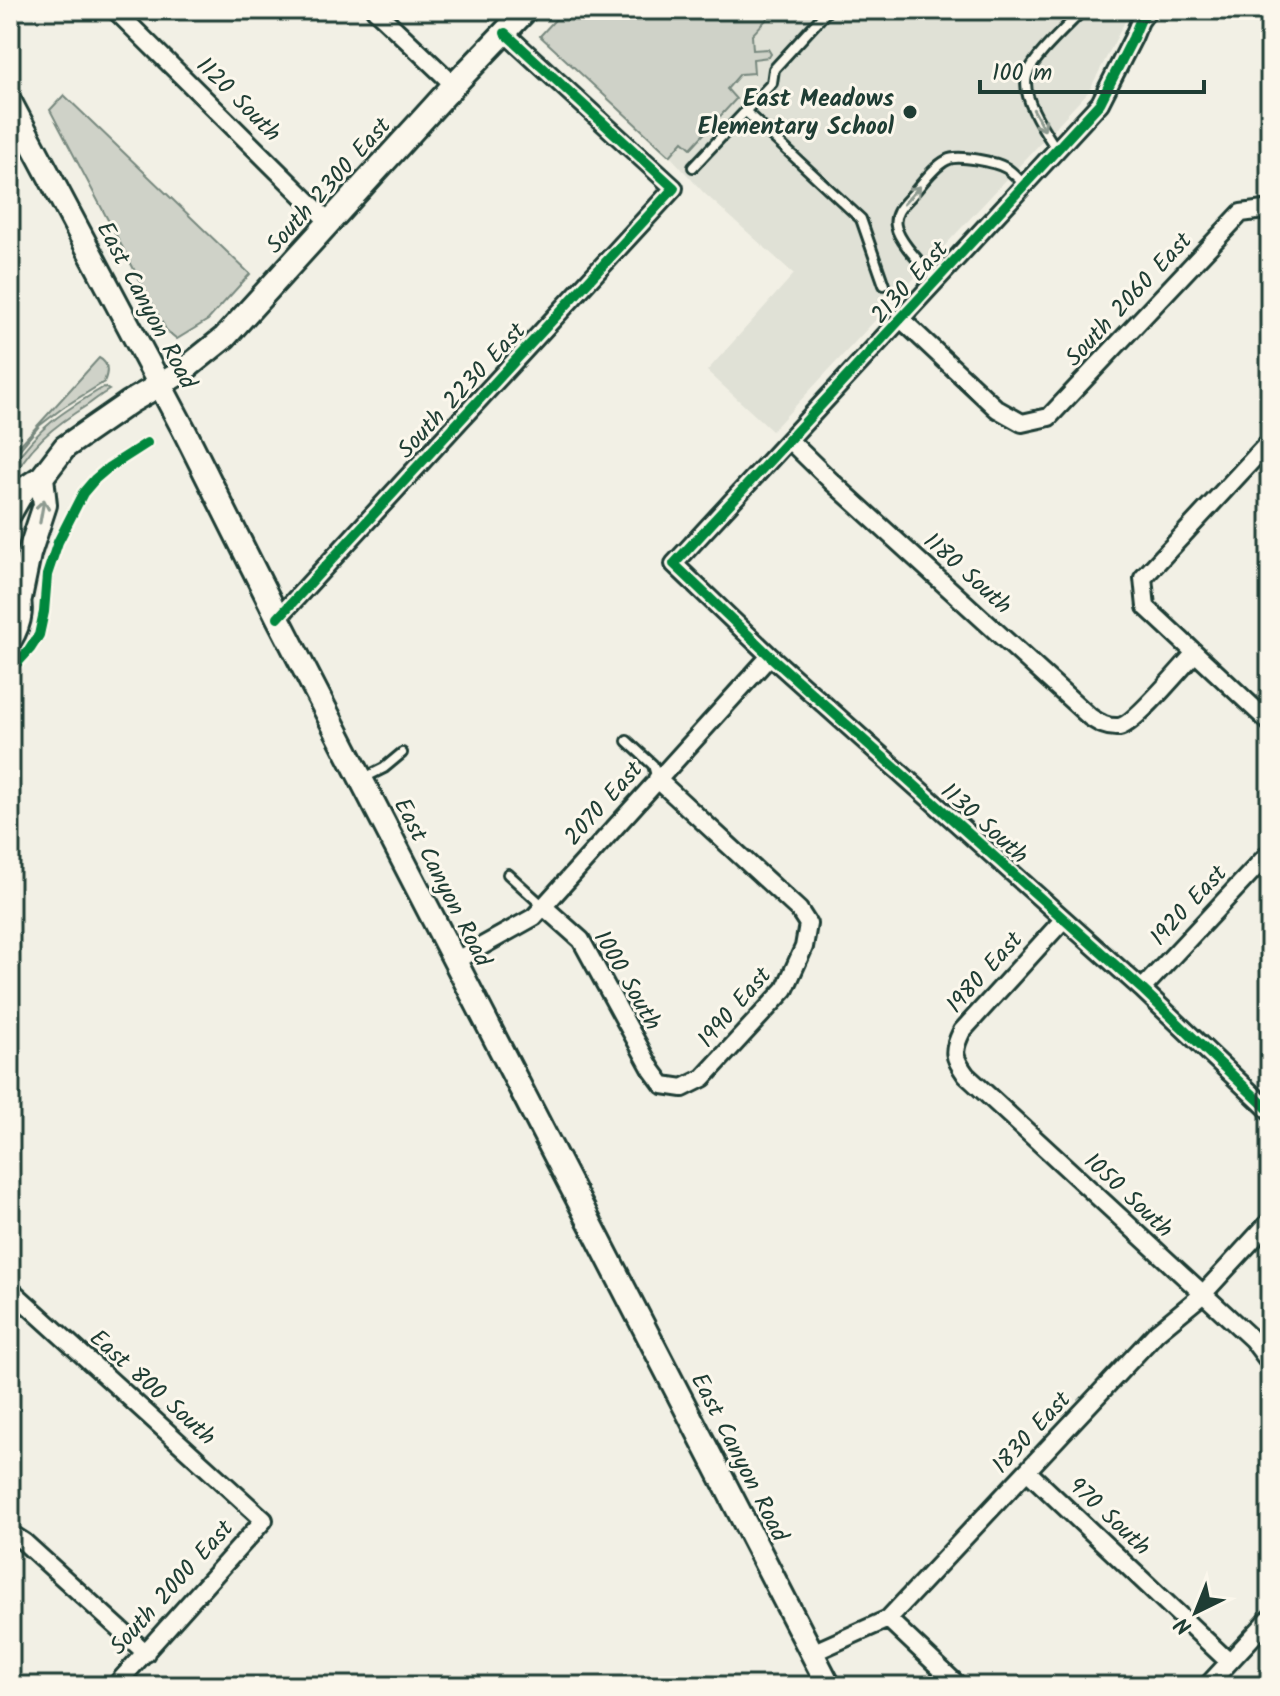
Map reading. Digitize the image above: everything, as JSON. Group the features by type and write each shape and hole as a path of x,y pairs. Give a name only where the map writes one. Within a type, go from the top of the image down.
{"main road":[{"name":"South 2300 East","path":"10,513 24,489 42,477 65,447 98,422 180,373 225,337 526,10"},
{"name":"East Canyon Road","path":"10,102 160,384 829,1686"},
{"path":"10,640 18,627 21,613 15,588 45,505 42,477"}],"street":[{"name":"1120 South","path":"115,10 329,222"},
{"path":"375,10 454,85"},
{"name":"2130 East","path":"674,564 1100,103 1148,10"},
{"name":"South 2230 East","path":"278,618 674,188 505,33"},
{"name":"South 2060 East","path":"901,319 997,409 1022,423 1049,417 1241,213 1264,210 1270,216"},
{"name":"1180 South","path":"789,440 1090,717 1104,726 1122,727 1135,717 1195,653"},
{"path":"1270,441 1143,578 1146,607 1270,723"},
{"name":"1130 South","path":"674,564 770,656 1142,989 1270,1111"},
{"name":"2070 East","path":"455,961 534,917 770,656"},
{"name":"1990 East","path":"657,779 799,910 808,924 804,947 785,989 703,1078 683,1088 663,1085"},
{"name":"1920 East","path":"1142,989 1270,852"},
{"name":"1000 South","path":"544,907 581,940 663,1085"},
{"name":"1980 East","path":"956,1061 954,1046 962,1031 1063,920"},
{"name":"1050 South","path":"956,1061 966,1075 1252,1339 1270,1363"},
{"name":"1830 East","path":"812,1653 888,1619 1157,1332 1202,1295 1270,1221"},
{"name":"East 800 South","path":"10,1289 264,1520"},
{"name":"970 South","path":"1027,1471 1229,1662"},
{"name":"South 2000 East","path":"115,1686 264,1520"},
{"path":"10,1533 24,1542 146,1653"},
{"path":"1207,1686 1270,1618"},
{"path":"888,1619 959,1686"}],"lane":[{"path":"693,167 772,83 774,69 828,10"},
{"path":"1057,150 1035,115 1026,84 1027,74 1083,10"},
{"path":"745,111 861,219 884,285"},
{"path":"937,281 900,238 896,226 900,207 940,165 955,157 1007,168 1025,185"},
{"path":"627,741 653,765 657,779"},
{"path":"361,779 384,768 402,753"},
{"path":"508,874 544,907"}],"shaded area":[{"path":"564,10 1131,10 1089,91 772,431 707,371 794,274 704,193 670,156 540,36"},
{"path":"564,10 775,10 752,35 753,50 768,49 771,54 753,59 754,73 740,74 727,89 736,99 691,148 683,141 670,156 540,36"},
{"path":"64,95 250,274 208,320 177,339 166,330 50,110"},
{"path":"99,358 107,368 104,382 39,426 10,461 10,456"},
{"path":"104,387 109,390 42,439 24,460 10,486 10,470 32,440 64,412"}],"cycle path":[{"path":"1148,10 1100,103 674,564 770,656 1142,989 1270,1111"},
{"path":"278,618 674,188 505,33"},
{"path":"10,671 39,635 47,575 58,542 83,493 108,468 147,443"}],"place":[{"name":"East Meadows Elementary School","path":"910,112"}]}
